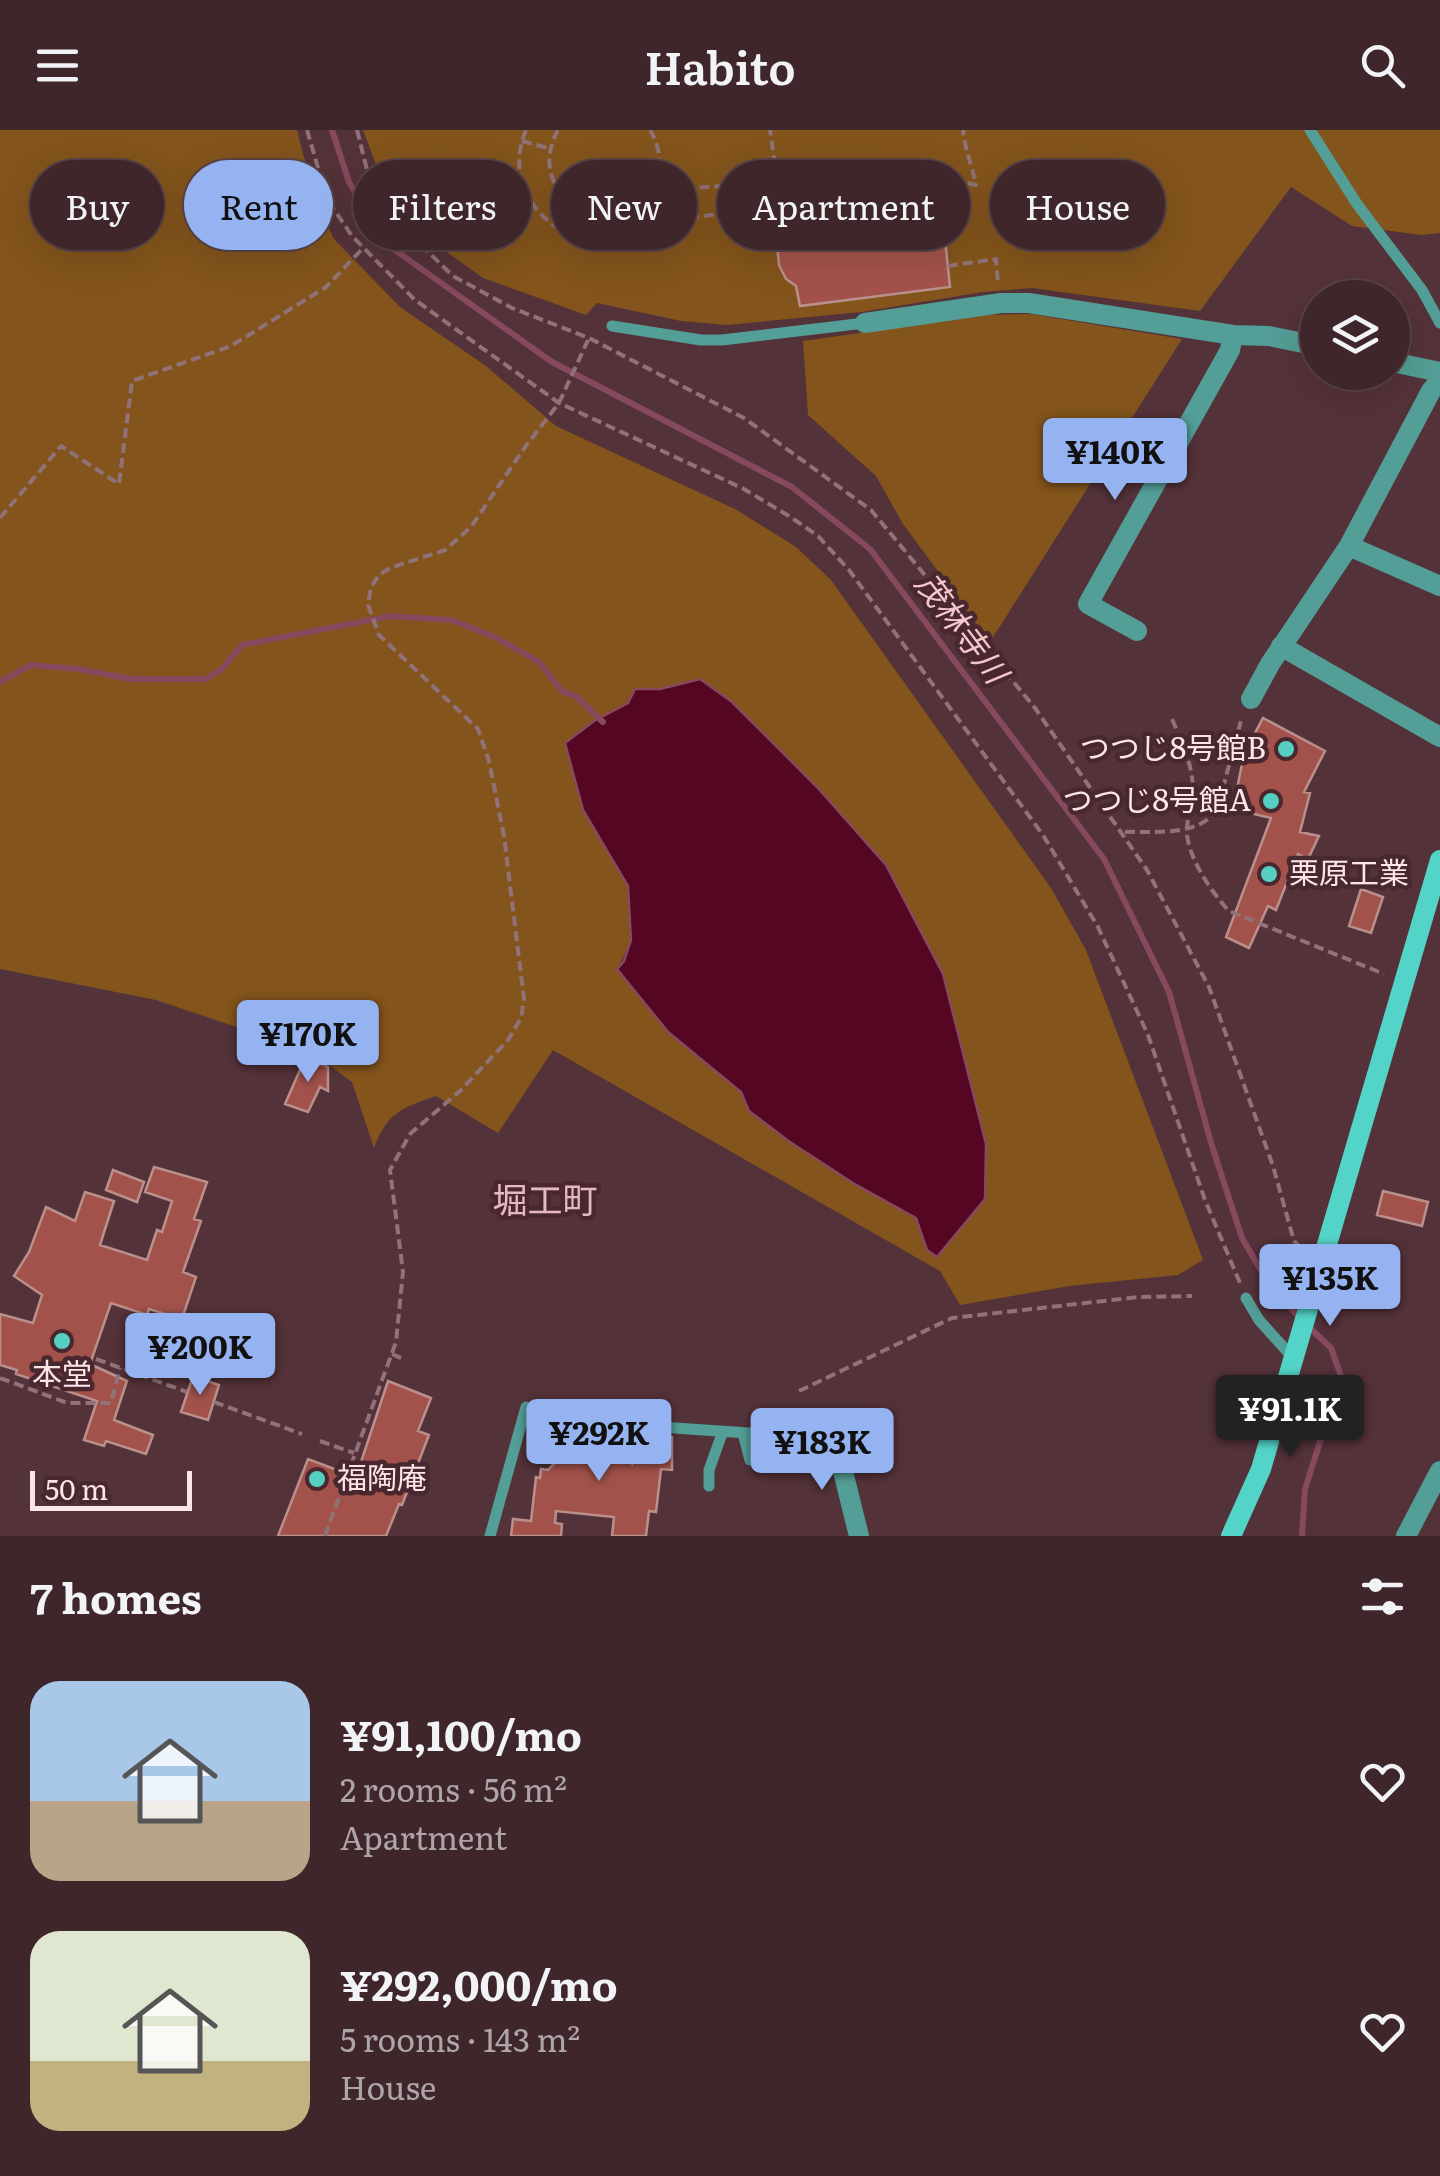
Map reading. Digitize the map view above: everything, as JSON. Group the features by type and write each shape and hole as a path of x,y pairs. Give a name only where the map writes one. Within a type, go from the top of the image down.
{"street":[{"path":"865,323 1001,303 1030,303 1233,336 1269,336 1300,342"},
{"path":"1137,631 1088,604 1230,350 1233,336"},
{"path":"1410,366 1440,372"},
{"path":"1251,699 1349,546 1440,380"},
{"path":"1349,546 1440,586"},
{"path":"1282,646 1440,737"},
{"path":"1232,1536 1261,1470 1295,1360 1440,860"},
{"path":"835,1439 859,1536"},
{"path":"1406,1536 1440,1471"}],"lane":[{"path":"1310,130 1357,204 1422,290 1440,322"},
{"path":"612,326 722,340 865,323"},
{"path":"1246,1298 1259,1320 1295,1360"},
{"path":"490,1536 526,1408"},
{"path":"569,1412 646,1426 835,1439"},
{"path":"710,1486 710,1470 723,1431"},
{"path":"742,1433 750,1460"}],"path":[{"path":"307,130 327,200 353,235"},
{"path":"357,130 369,178 391,216 453,276 512,308 589,338 744,418 871,510 1035,708 1124,832 1209,987 1273,1166 1294,1241 1309,1254"},
{"path":"526,130 520,166 525,192 551,225"},
{"path":"551,160 558,130"},
{"path":"650,130 660,160"},
{"path":"770,130 774,160"},
{"path":"963,130 969,160"},
{"path":"522,140 551,149"},
{"path":"970,162 976,184 970,183"},
{"path":"0,518 61,446 119,484 132,381 231,346 326,287 361,250"},
{"path":"365,250 415,300 559,402 742,488 818,536 849,570 1043,834 1098,927 1148,1035 1206,1200 1246,1298"},
{"path":"948,266 996,258 1001,303"},
{"path":"325,1536 396,1342 403,1272 390,1170 410,1134 460,1091 508,1040 521,1018 524,999 504,836 489,760 478,729 377,630 368,605 371,587 390,568 444,550 471,528 559,402 589,338"},
{"path":"1124,832 1187,829 1205,822 1217,810 1243,711 1251,699"},
{"path":"1172,720 1187,755 1193,789 1187,829 1189,846 1219,901 1230,912 1404,982"},
{"path":"799,1391 952,1318 1139,1297 1192,1296"},
{"path":"392,1354 405,1360"},
{"path":"96,1359 187,1392"},
{"path":"0,1378 67,1403 111,1403 120,1368"},
{"path":"214,1402 302,1434"},
{"path":"320,1440 354,1453"}],"shaded area":[{"path":"0,130 297,130 305,160 184,160 184,250 333,250 333,237 400,307 486,366 556,426 737,510 796,547 831,580 1051,888 1086,950 1203,1260 1178,1275 1069,1286 960,1305 940,1271 553,1050 498,1133 436,1096 397,1113 384,1127 374,1148 352,1082 311,1052 156,1000 0,969","holes":["700,679 732,702 817,787 886,865 943,974 957,1231 937,1256 927,1251 916,1218 853,1183 749,1112 741,1092 668,1032 617,970 631,940 628,886 583,810 594,721 628,703 635,689 660,689"]},
{"path":"363,130 1440,130 1440,233 1422,235 1352,226 1291,187 1200,311 1032,288 861,312 727,325 681,321 597,303 586,315 483,278 444,250 531,250 531,160 374,160"},
{"path":"1031,314 1182,339 990,642 903,524 876,476 808,415 803,341 986,315"},
{"path":"700,679 732,702 817,787 886,865 943,974 986,1144 985,1199 937,1257 927,1250 916,1218 853,1183 749,1111 741,1092 668,1032 617,969 631,940 628,886 583,810 565,743 594,721 628,703 635,689 660,689"}],"building":[{"path":"778,250 946,250 950,287 800,306 796,286 786,279"},
{"path":"1263,718 1325,751 1304,792 1310,793 1300,832 1319,836 1308,859 1298,854 1276,910 1268,906 1249,948 1226,937 1271,818 1233,809 1244,754"},
{"path":"1361,889 1383,897 1371,933 1349,926"},
{"path":"313,1060 328,1067 328,1091 320,1087 308,1112 285,1104 303,1063"},
{"path":"154,1167 207,1182 194,1219 201,1221 183,1272 196,1277 182,1319 149,1309 147,1315 111,1303 90,1364 127,1381 114,1420 153,1435 146,1454 106,1441 104,1446 84,1440 97,1401 0,1365 0,1314 33,1323 42,1295 14,1276 29,1252 46,1207 75,1221 85,1192 114,1201 100,1245 147,1260 172,1201 145,1192"},
{"path":"113,1170 144,1182 137,1202 106,1190"},
{"path":"1383,1191 1428,1202 1422,1226 1377,1215"},
{"path":"193,1376 219,1385 208,1420 181,1412"},
{"path":"388,1381 431,1398 418,1431 429,1435 386,1536 278,1536 308,1459 356,1477"},
{"path":"576,1424 584,1432 593,1426 632,1464 632,1437 672,1437 672,1470 661,1469 656,1512 649,1511 646,1536 612,1536 614,1517 556,1511 555,1523 562,1524 561,1536 511,1536 513,1519 531,1521 536,1477 540,1478 541,1469 548,1470 568,1450 559,1442"}],"waterway":[{"name":"茂林寺川","path":"332,130 349,182 385,243 552,362 792,487 870,549 1104,859 1169,992 1242,1238 1272,1289 1300,1318"},
{"path":"0,682 31,665 131,679 206,679 222,669 242,645 391,616 452,620 497,638 539,662 562,691 577,697 603,722"},
{"path":"1302,1536 1305,1489 1341,1376 1331,1348 1309,1327"}],"place":[{"name":"つつじ8号館B","path":"1286,749"},
{"name":"つつじ8号館A","path":"1271,801"},
{"name":"栗原工業","path":"1269,874"},
{"name":"本堂","path":"62,1341"},
{"name":"福陶庵","path":"317,1479"}],"district":[{"name":"堀工町","path":"545,1201"}]}
